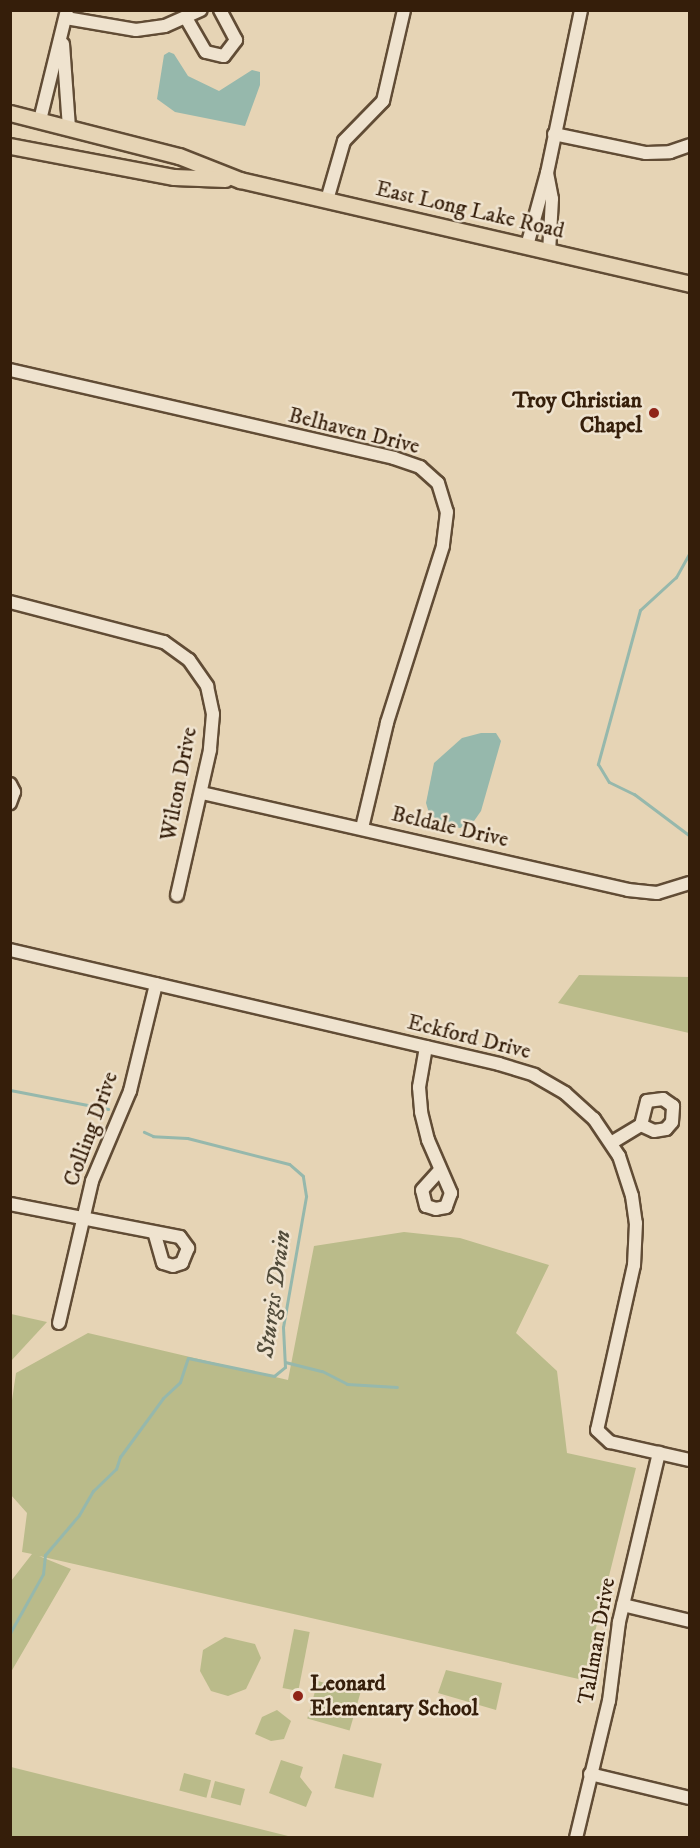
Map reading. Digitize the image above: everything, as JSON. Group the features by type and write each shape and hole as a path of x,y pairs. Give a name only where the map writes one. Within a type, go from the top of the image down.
{"main road":[{"name":"East Long Lake Road","path":"10,113 179,156 240,180 690,284"},
{"path":"14,147 22,143 33,142 110,156 117,148 115,140"},
{"name":"East Long Lake Road","path":"14,147 174,177 240,180"}],"street":[{"path":"65,20 136,30 186,18 201,10"},
{"path":"186,18 206,52 224,56 237,40 220,10"},
{"path":"327,200 344,141 383,101 404,10"},
{"path":"527,246 547,173 581,10"},
{"path":"40,120 65,20"},
{"path":"65,20 69,127"},
{"path":"554,134 646,153 670,152 690,145"},
{"path":"547,173 552,199 549,252"},
{"name":"Belhaven Drive","path":"10,370 394,459 420,467 438,483 447,512 443,546 387,723 362,828"},
{"name":"Wilton Drive","path":"10,602 150,637 189,660 207,686 213,714 202,793 177,895"},
{"path":"10,784 14,792 10,803"},
{"name":"Beldale Drive","path":"202,793 628,890 657,893 689,884"},
{"name":"Eckford Drive","path":"10,950 518,1069 548,1082 584,1108 611,1143 631,1189 636,1245 596,1426 606,1440 690,1460"},
{"name":"Colling Drive","path":"59,1323 98,1164 130,1091 156,984"},
{"path":"426,1047 419,1097 424,1126 440,1170"},
{"path":"611,1143 641,1125"},
{"path":"10,1204 84,1217 155,1235"},
{"name":"Tallman Drive","path":"576,1838 609,1701 623,1605 659,1453"},
{"path":"623,1605 690,1621"},
{"path":"590,1774 690,1798"}],"green space":[{"path":"579,975 689,977 689,1033 558,1003"},
{"path":"404,1232 460,1238 549,1265 516,1333 557,1371 567,1453 636,1468 583,1680 39,1556 71,1569 11,1672 11,1581 32,1554 22,1552 27,1513 11,1495 11,1407 16,1373 88,1333 288,1380 314,1246"},
{"path":"10,1314 47,1322 11,1361"},
{"path":"294,1629 310,1632 298,1691 283,1688"},
{"path":"225,1637 255,1644 261,1658 246,1689 228,1696 211,1691 200,1671 203,1650"},
{"path":"446,1670 502,1683 496,1710 438,1693"},
{"path":"318,1681 360,1693 350,1731 307,1718"},
{"path":"277,1710 291,1721 284,1739 271,1741 255,1734 262,1717"},
{"path":"343,1754 382,1764 373,1798 335,1788"},
{"path":"281,1760 303,1767 300,1777 312,1792 306,1807 269,1793"},
{"path":"11,1767 292,1837 11,1837"},
{"path":"184,1773 211,1780 206,1798 179,1790"},
{"path":"215,1781 245,1789 241,1805 211,1797"}],"water":[{"path":"169,52 174,54 188,76 219,91 252,70 260,72 260,85 245,126 175,112 157,99 164,55"},
{"path":"481,733 496,733 501,741 481,811 474,821 460,828 443,825 429,813 426,803 434,763 462,738"}],"waterway":[{"path":"690,552 676,577 640,610 598,764 609,782 634,794 690,836"},
{"name":"Sturgis Drain","path":"10,1090 108,1109"},
{"name":"Sturgis Drain","path":"10,1633 43,1574 45,1555 79,1515 93,1491 116,1469 120,1457 163,1398 180,1382 188,1358 274,1376 285,1367 283,1327 306,1196 303,1176 289,1164 187,1138 153,1136 144,1132"},
{"path":"285,1362 322,1371 347,1384 397,1387"}],"place":[{"name":"Troy Christian Chapel","path":"654,413"},
{"name":"Leonard Elementary School","path":"298,1696"}]}
